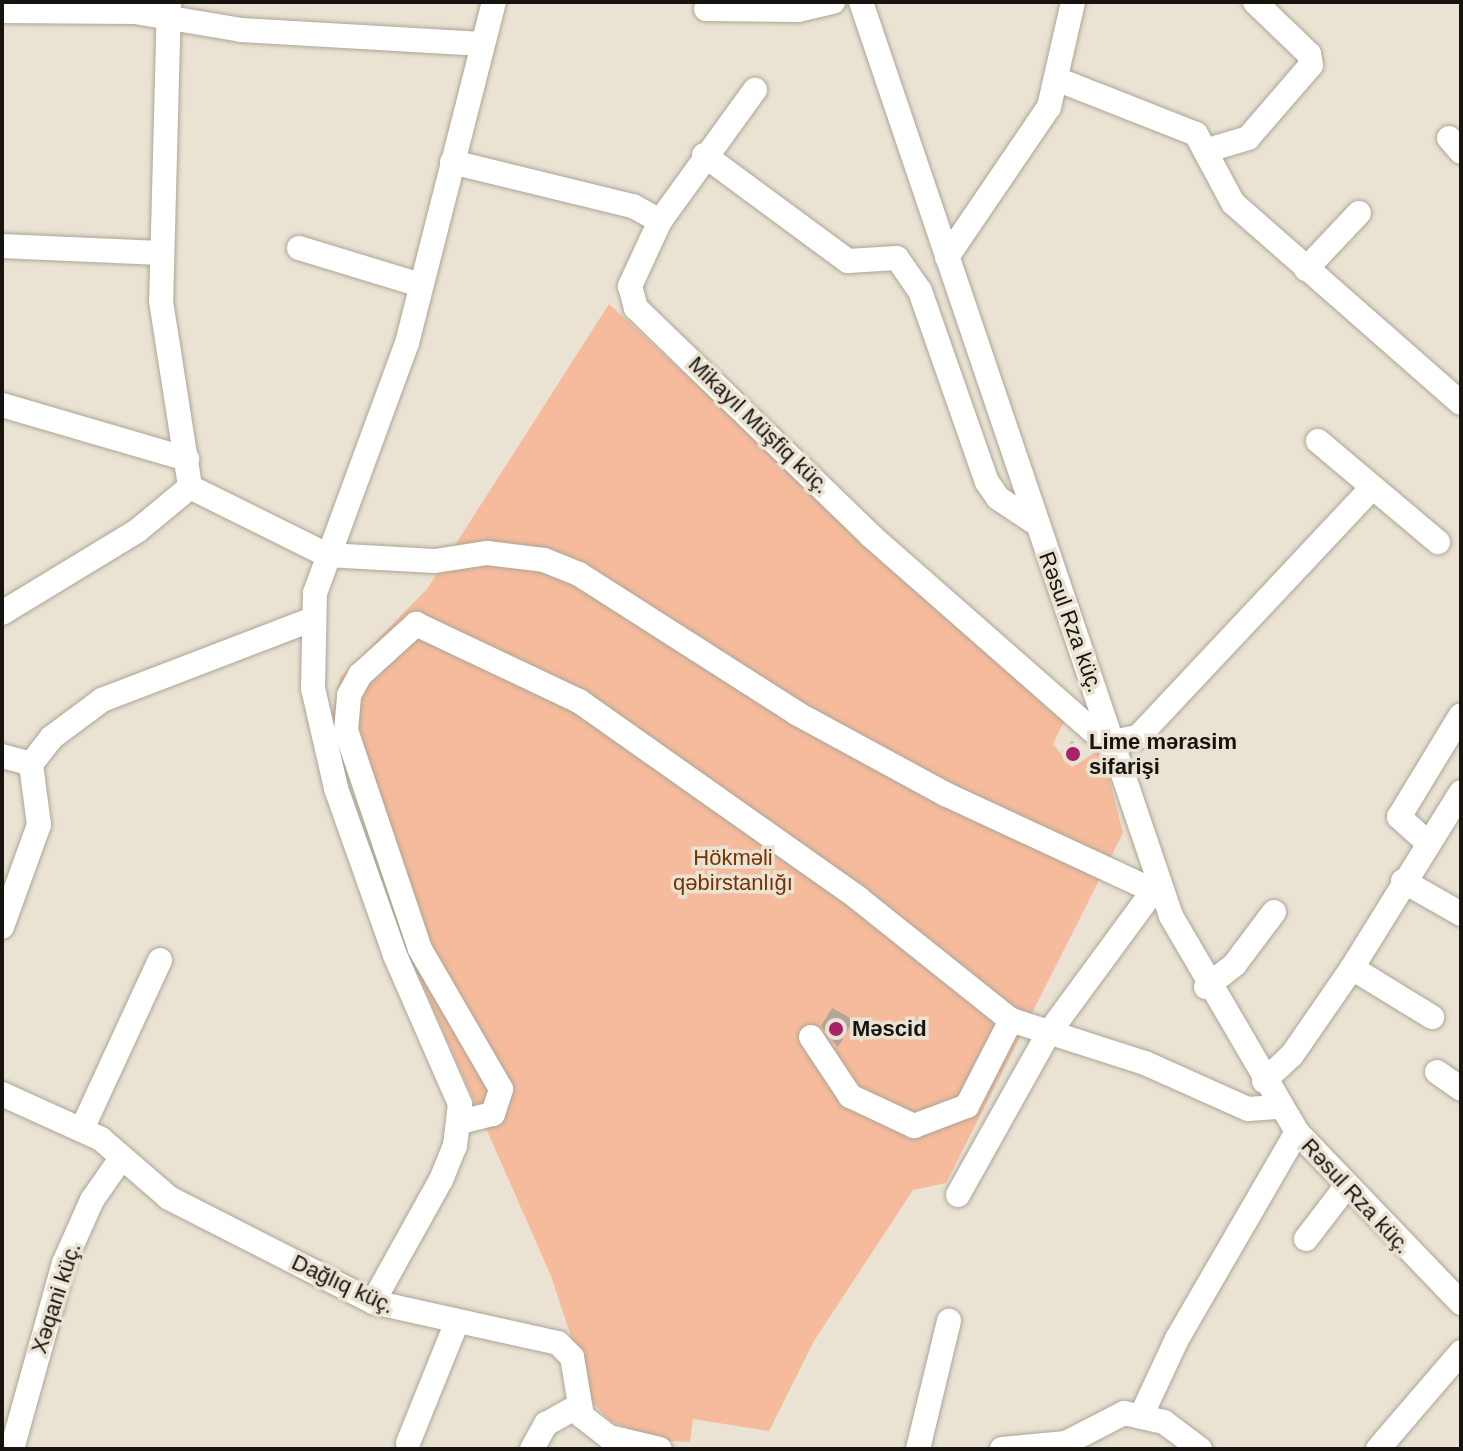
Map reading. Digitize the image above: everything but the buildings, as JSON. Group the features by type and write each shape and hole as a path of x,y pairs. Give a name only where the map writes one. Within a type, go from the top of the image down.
{"street":[{"path":"373,1302 441,1180 460,1122 449,1069 395,955 336,788 317,717 313,619 327,555 421,285 494,2"},
{"path":"706,9 798,10 833,2"},
{"name":"Rəsul Rza küç.","path":"861,2 1034,522 1118,745 1154,886 1206,987 1297,1132 1345,1188 1456,1288"},
{"path":"947,257 1038,127 1059,80 1073,2"},
{"path":"1208,150 1248,138 1311,65 1309,54 1255,2"},
{"path":"2,11 168,10 483,44"},
{"path":"168,10 160,253 190,487"},
{"path":"1059,80 1182,126 1208,150 1233,203 1306,269 1396,339 1461,403"},
{"name":"Mikayıl Müşfiq küç.","path":"755,90 704,155 660,221 630,286 636,308 870,535 1080,725 1118,745"},
{"path":"704,155 848,261 897,258 920,291 987,482 998,498 1034,522"},
{"path":"452,162 633,206 660,221"},
{"path":"1306,269 1359,213"},
{"path":"2,246 160,253"},
{"path":"299,248 421,285"},
{"path":"2,405 187,459"},
{"path":"1318,441 1438,542"},
{"path":"190,487 266,531 327,555 435,561 487,553 560,564 796,713 976,811 1154,886 1048,1034 958,1195"},
{"path":"2,613 137,531 190,487"},
{"path":"1118,745 1138,737 1372,488"},
{"path":"2,927 39,825 31,764 51,738 102,700 313,619"},
{"path":"460,1122 493,1114 501,1089 420,949 346,731 349,695 360,675 416,624 579,701 858,898 1011,1020 1145,1063 1248,1109 1280,1107"},
{"path":"1428,843 1399,817 1461,715"},
{"path":"2,756 31,764"},
{"path":"1264,1081 1292,1055 1352,968 1403,881 1461,792"},
{"path":"1403,881 1461,914"},
{"path":"1206,987 1235,964 1274,912"},
{"path":"82,1129 160,960"},
{"path":"1352,968 1432,1017"},
{"path":"811,1037 850,1096 914,1126 967,1106 1011,1020"},
{"path":"1437,1072 1461,1089"},
{"name":"Dağlıq küç.","path":"2,1094 82,1129 122,1157 169,1198 373,1302 558,1343 572,1357 578,1406"},
{"path":"1142,1414 1177,1339 1297,1132"},
{"name":"Xəqani küç.","path":"12,1449 64,1263 122,1157"},
{"path":"1306,1239 1345,1188"},
{"path":"918,1449 949,1321"},
{"path":"408,1443 457,1322"},
{"path":"1378,1449 1461,1352"},
{"path":"532,1449 546,1424 578,1406 610,1443 660,1449"},
{"path":"1002,1449 1066,1443 1110,1416 1142,1414 1200,1449"}],"green space":[{"name":"Hökməli qəbirstanlığı","path":"609,304 1064,722 1053,744 1072,767 1096,752 1104,757 1123,833 946,1183 913,1190 814,1341 769,1431 693,1419 690,1442 656,1440 610,1421 593,1403 551,1276 400,933 332,719 340,678 427,589"}],"place":[{"name":"Lime mərasim sifarişi","path":"1073,754"},
{"name":"Məscid","path":"836,1029"}]}
